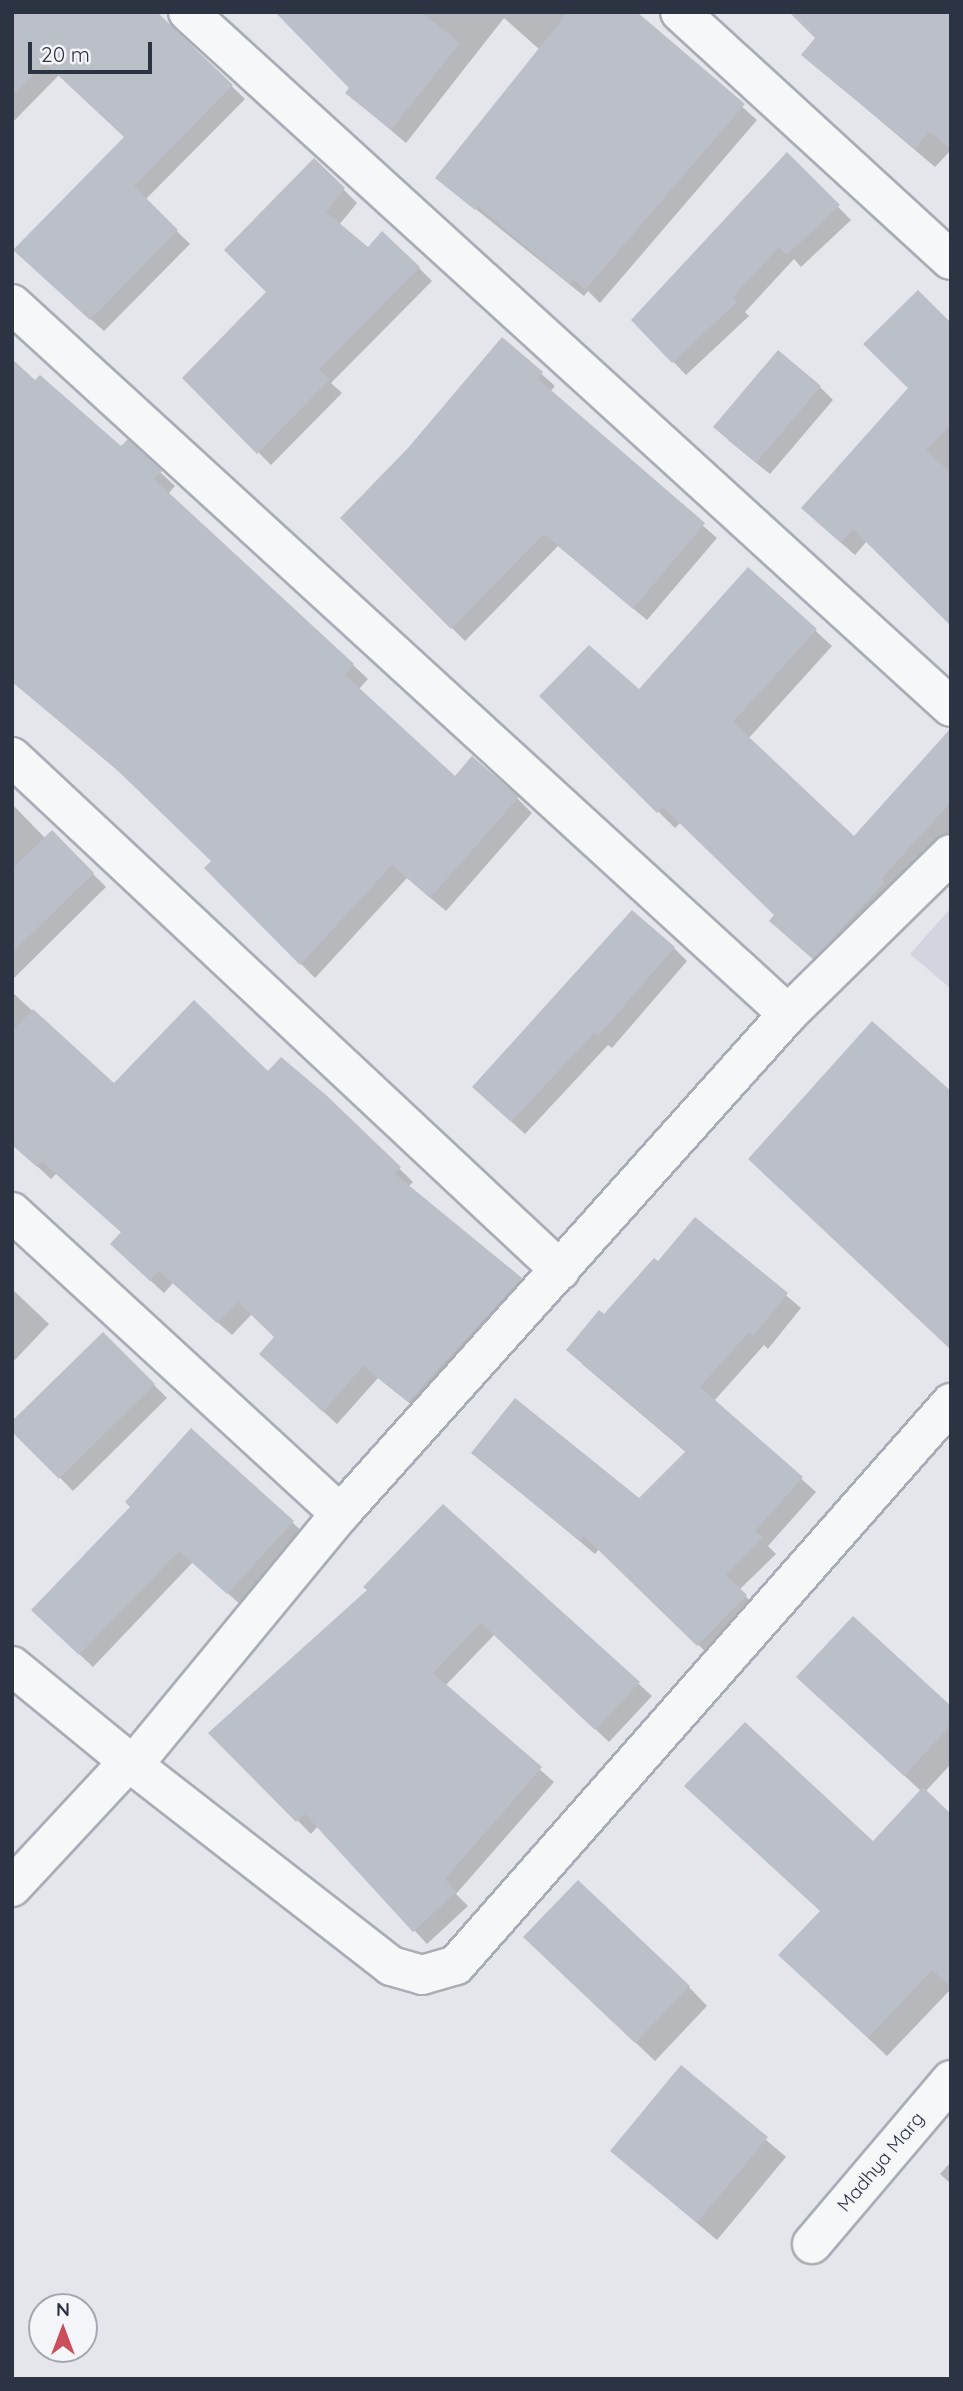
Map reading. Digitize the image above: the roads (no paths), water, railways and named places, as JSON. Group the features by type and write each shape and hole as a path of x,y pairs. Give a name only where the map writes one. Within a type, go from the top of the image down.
{"street":[{"path":"188,12 951,707"},
{"path":"680,12 951,260"},
{"path":"12,304 788,1014"},
{"path":"12,757 560,1270"},
{"path":"12,1887 131,1763 340,1514 788,1014 951,853"},
{"path":"12,1212 340,1514"},
{"path":"12,1666 131,1763 391,1966 422,1975 457,1965 951,1403"},
{"name":"Madhya Marg","path":"812,2244 951,2080"}]}
